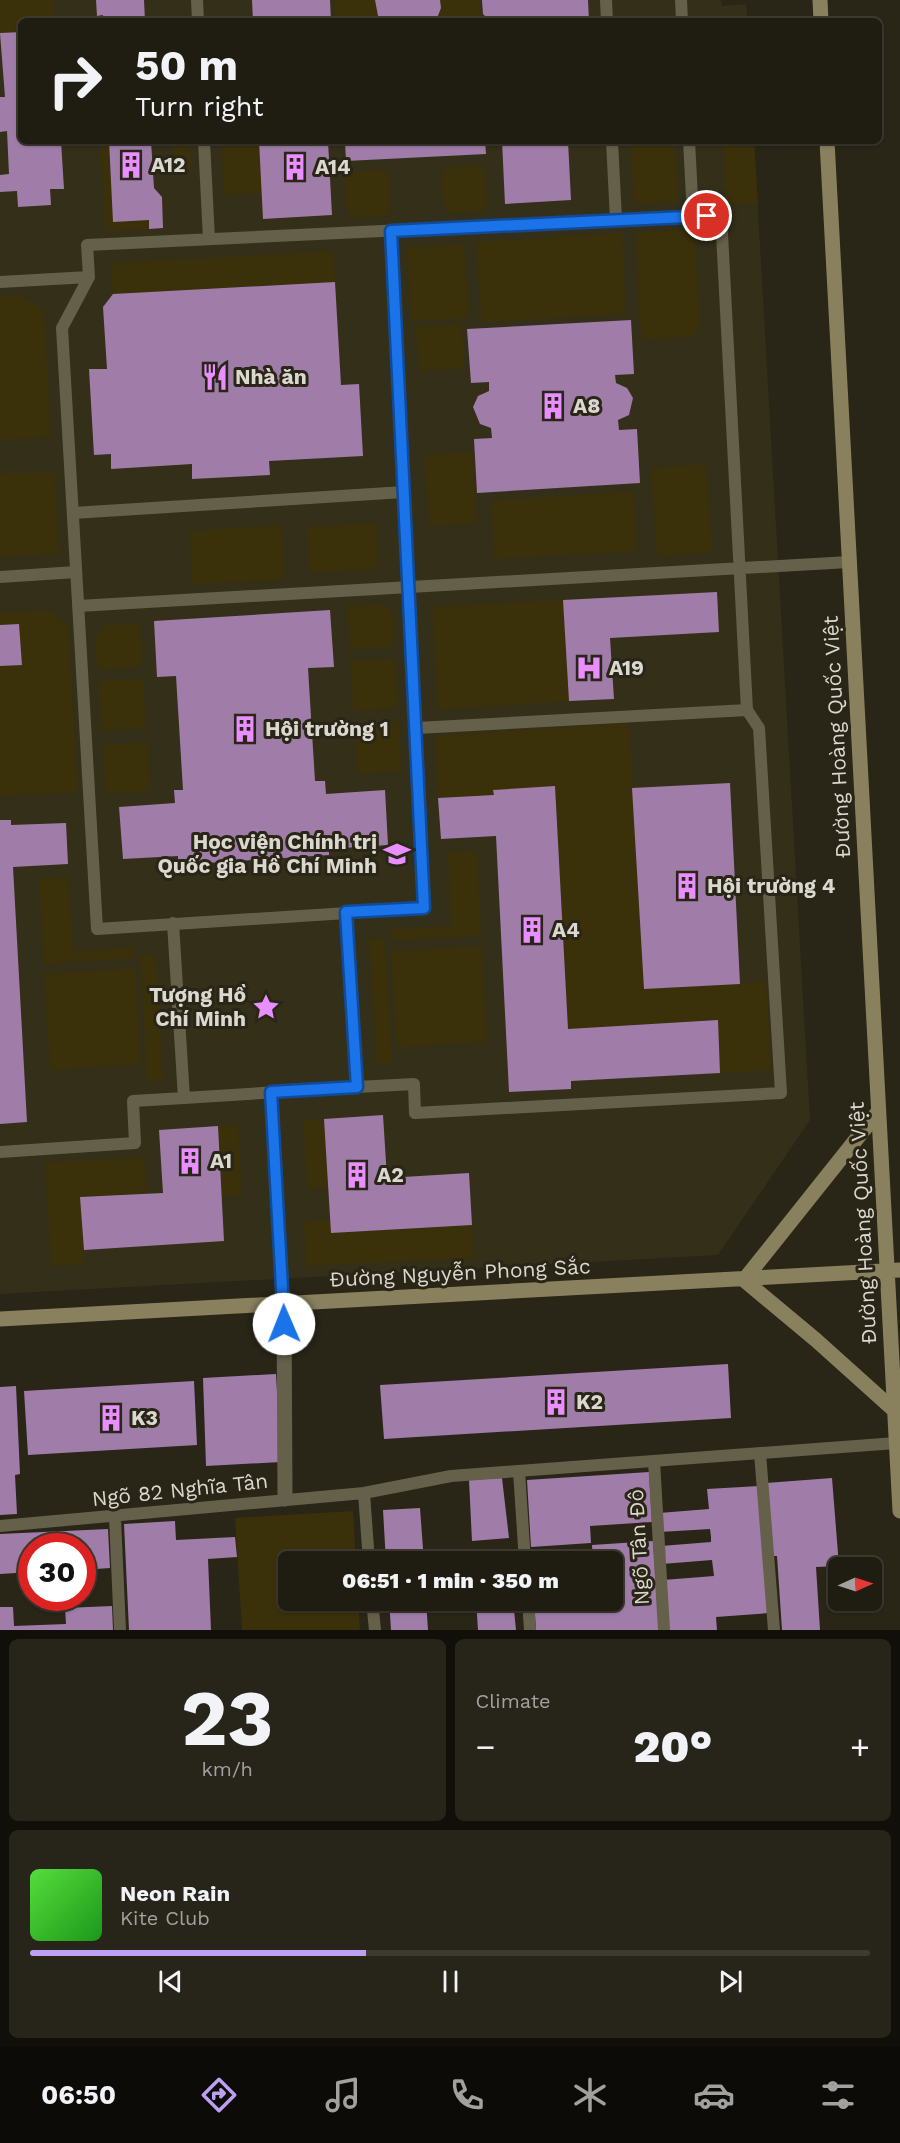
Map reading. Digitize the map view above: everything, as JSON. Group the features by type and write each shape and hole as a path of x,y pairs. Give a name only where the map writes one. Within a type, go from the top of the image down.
{"main road":[{"path":"820,0 821,18"},
{"name":"Đường Hoàng Quốc Việt","path":"827,144 878,1112 893,1270 894,1411 900,1511"},
{"path":"878,1112 744,1280 816,1340 894,1411"},
{"name":"Đường Nguyễn Phong Sắc","path":"0,1319 744,1280 893,1270"}],"street":[{"path":"284,1303 285,1499"}],"lane":[{"path":"197,0 198,18"},
{"path":"606,0 607,18"},
{"path":"681,0 682,18"},
{"path":"204,144 209,239"},
{"path":"612,144 616,220"},
{"path":"689,144 693,216"},
{"path":"0,1152 135,1143 133,1101 414,1084 415,1113 781,1093 759,728 747,710 721,215 87,245 89,277 62,328 97,929 424,908 391,231"},
{"path":"0,282 89,277"},
{"path":"73,513 404,492"},
{"path":"78,606 849,562"},
{"path":"0,577 76,572"},
{"path":"416,728 747,710"},
{"path":"346,912 357,1087"},
{"path":"173,923 184,1098"},
{"path":"271,1092 284,1303"},
{"name":"Ngõ 82 Nghĩa Tân","path":"0,1526 115,1518 364,1492 451,1476 896,1443"},
{"path":"760,1453 774,1630"},
{"name":"Ngõ Tân Đô","path":"654,1461 664,1630"},
{"path":"519,1471 524,1551"},
{"path":"364,1492 368,1551"},
{"path":"115,1518 120,1630"},
{"path":"373,1611 375,1630"},
{"path":"529,1611 530,1630"}],"shaded area":[{"name":"Học viện Chính trị Quốc gia Hồ Chí Minh","path":"0,0 721,0 722,6 746,4 748,18 18,18 18,144 754,144 810,1120 718,1255 0,1294"},
{"path":"0,0 53,0 55,18 18,18 18,32 0,33"},
{"path":"334,0 375,0 378,18 335,18"},
{"path":"440,0 479,0 480,18 437,18 441,8"},
{"path":"100,144 109,144 113,222 149,220 149,229 105,231"},
{"path":"173,144 190,144 191,170 174,170"},
{"path":"221,144 259,144 262,193 224,195"},
{"path":"630,144 675,144 678,202 634,204"},
{"path":"723,144 754,144 758,203 726,204"},
{"path":"480,165 485,170 487,205 482,211 448,213 442,190 442,177 446,167"},
{"path":"383,170 389,175 390,211 386,216 352,218 346,195 349,172"},
{"path":"694,229 700,326 693,336 641,340 635,233"},
{"path":"622,233 626,314 481,322 476,242"},
{"path":"464,244 469,318 411,321 407,247"},
{"path":"334,251 335,282 113,294 111,263"},
{"path":"21,295 44,311 51,436 0,440 0,296"},
{"path":"462,324 464,368 419,371 416,327"},
{"path":"472,451 477,523 430,526 424,455"},
{"path":"706,464 712,552 657,556 651,468"},
{"path":"54,472 59,554 0,557 0,474"},
{"path":"634,492 637,551 494,559 491,500"},
{"path":"376,523 379,569 309,573 307,527"},
{"path":"282,525 285,579 192,584 190,531"},
{"path":"563,600 569,701 438,710 432,607"},
{"path":"383,604 393,615 394,647 350,649 347,606"},
{"path":"51,610 68,626 78,792 0,796 0,666 22,664 19,624 0,625 0,613"},
{"path":"140,624 142,667 97,670 95,638 104,625"},
{"path":"395,659 398,708 353,710 350,661"},
{"path":"143,679 146,728 102,731 98,681"},
{"path":"399,722 401,771 357,774 354,725"},
{"path":"629,723 644,989 766,982 771,1070 720,1073 717,1020 568,1029 555,787 494,790 494,795 438,798 435,736"},
{"path":"147,742 150,791 106,794 103,745"},
{"path":"477,851 481,936 392,940 391,930 451,926 448,852"},
{"path":"68,877 73,951 133,948 133,958 44,964 39,879"},
{"path":"385,938 392,1064 377,1065 369,939"},
{"path":"482,946 487,1042 397,1047 391,951"},
{"path":"140,955 156,955 163,1080 147,1081"},
{"path":"135,969 141,1064 50,1070 44,974"},
{"path":"324,1119 328,1188 307,1189 303,1120"},
{"path":"238,1125 242,1195 222,1196 218,1126"},
{"path":"145,1157 147,1193 81,1197 84,1264 51,1266 45,1163"},
{"path":"331,1219 332,1233 472,1225 474,1258 306,1266 304,1221"},
{"path":"353,1511 355,1551 278,1551 278,1611 359,1611 360,1630 242,1630 235,1518"}],"building":[{"path":"96,0 144,0 145,18 97,16"},
{"path":"252,0 330,0 331,18 253,18"},
{"path":"375,0 440,0 441,8 437,18 378,18"},
{"path":"482,0 588,0 589,18 487,18 483,14"},
{"path":"18,32 18,144 61,144 64,189 50,189 51,205 18,207 17,191 0,192 0,175 9,174 7,131 0,132 0,97 5,97 0,33"},
{"name":"A12","path":"109,144 151,144 154,188 162,197 163,228 149,229 149,220 113,222"},
{"name":"A14","path":"259,144 328,144 332,215 263,219"},
{"name":"A14","path":"345,144 485,144 486,154 346,161"},
{"path":"502,144 568,144 571,200 505,204"},
{"name":"Nhà ăn","path":"335,282 341,385 359,384 363,456 269,461 270,475 192,479 192,464 111,469 111,454 94,455 89,369 107,369 103,307 113,294"},
{"name":"A8","path":"631,320 634,374 615,375 616,383 627,388 633,398 629,415 618,420 619,430 637,429 640,483 477,493 474,439 492,438 491,428 480,424 473,407 478,396 489,391 489,382 471,383 467,329"},
{"name":"A19","path":"717,592 719,632 610,638 614,699 569,701 563,600"},
{"name":"Hội trường 1","path":"330,610 334,667 308,668 315,781 325,781 326,794 385,790 388,845 329,849 329,855 178,865 178,856 123,859 119,807 175,803 174,790 183,790 176,676 157,677 154,621"},
{"path":"19,624 22,665 0,666 0,625"},
{"name":"Hội trường 4","path":"730,783 740,984 644,989 632,788"},
{"name":"A4","path":"555,786 568,1029 718,1020 720,1073 571,1081 571,1089 509,1092 496,836 441,839 438,798 494,795 493,790"},
{"path":"0,820 11,820 11,825 66,823 68,864 13,867 27,1122 0,1124"},
{"name":"A2","path":"383,1115 387,1178 469,1173 472,1225 331,1233 324,1119"},
{"name":"A1","path":"218,1126 224,1241 84,1250 80,1197 163,1193 159,1130"},
{"name":"K2","path":"728,1364 731,1418 384,1439 380,1385"},
{"path":"276,1374 281,1462 206,1466 203,1378"},
{"name":"K3","path":"194,1381 197,1445 28,1455 24,1391"},
{"path":"16,1386 20,1474 15,1475 17,1514 0,1515 0,1387"},
{"path":"649,1472 652,1522 590,1526 591,1543 531,1547 527,1480"},
{"path":"502,1478 509,1538 472,1541 469,1480"},
{"path":"832,1478 838,1557 828,1557 828,1566 816,1567 820,1630 782,1630 777,1556 771,1556 766,1483"},
{"path":"759,1486 769,1613 716,1617 717,1630 667,1630 663,1580 714,1576 712,1560 662,1564 661,1546 711,1542 711,1537 710,1529 660,1532 659,1513 709,1509 707,1489"},
{"path":"420,1508 423,1551 385,1551 383,1510"},
{"path":"175,1521 176,1540 235,1537 237,1557 208,1559 211,1630 129,1630 124,1524"},
{"path":"108,1529 110,1568 96,1569 96,1533 22,1533"},
{"path":"18,1533 18,1573 0,1574 0,1534"},
{"path":"653,1541 659,1630 536,1630 535,1611 623,1611 623,1551 592,1551 592,1545"},
{"path":"112,1606 113,1630 0,1630 0,1607 13,1607 14,1626 66,1624 65,1611 96,1611 96,1607"},
{"path":"390,1611 427,1611 428,1630 391,1630"},
{"path":"477,1611 514,1611 516,1630 478,1630"}],"place":[{"name":"A12","path":"131,165"},
{"name":"A14","path":"295,167"},
{"name":"Nhà ăn","path":"215,377"},
{"name":"A8","path":"553,406"},
{"name":"A19","path":"589,668"},
{"name":"Hội trường 1","path":"245,729"},
{"name":"Học viện Chính trị Quốc gia Hồ Chí Minh","path":"397,854"},
{"name":"Hội trường 4","path":"687,886"},
{"name":"A4","path":"532,930"},
{"name":"Tượng Hồ Chí Minh","path":"266,1007"},
{"name":"A1","path":"190,1161"},
{"name":"A2","path":"357,1175"},
{"name":"K2","path":"556,1402"},
{"name":"K3","path":"111,1418"}],"route":[{"path":"284,1324 271,1092 357,1087 346,912 424,908 391,231 707,216"}]}
